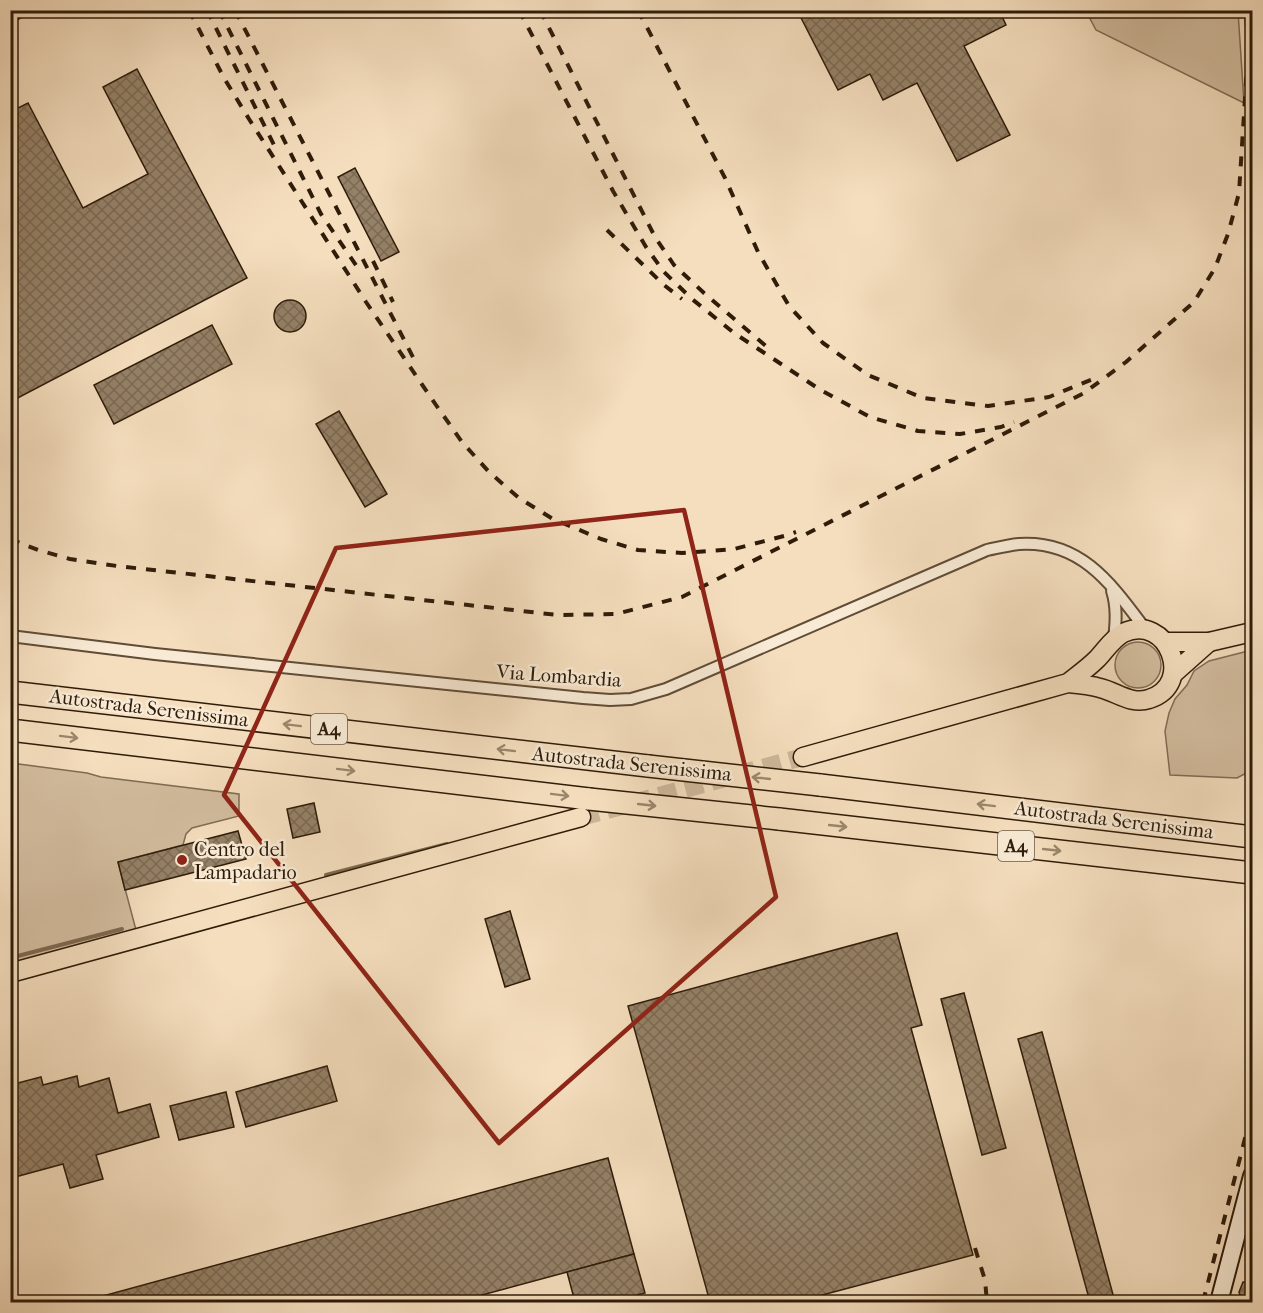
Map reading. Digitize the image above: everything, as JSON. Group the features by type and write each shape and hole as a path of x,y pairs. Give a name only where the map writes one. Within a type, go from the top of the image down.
{"highway":[{"name":"Autostrada Serenissima","path":"10,692 820,784 1252,837"},
{"name":"Autostrada Serenissima","path":"10,730 585,808 779,819 1252,873"}],"main road":[{"path":"1068,683 1088,668 1124,633 1135,630 1146,631 1165,642 1171,652 1173,674"},
{"path":"1165,642 1209,642 1252,632"},
{"path":"1111,644 1103,660 1103,672 1108,683 1125,699 1137,701 1149,699 1160,693 1168,685 1173,674 1209,642"},
{"path":"803,757 1068,683 1088,684 1115,692"},
{"path":"10,973 585,808"}],"street":[{"name":"Via Lombardia","path":"10,636 190,658 602,700 626,699 646,696 709,672 987,550 1017,544 1036,544 1055,548 1073,554 1089,564 1123,600 1146,631"},
{"name":"Via Lombardia","path":"1103,578 1115,602 1111,644"},
{"path":"1219,1302 1252,1176"}],"highlighted area":[{"path":"684,510 776,897 499,1143 224,795 336,548"}],"shaded area":[{"path":"1086,11 1238,11 1244,103 1096,30"},
{"path":"1138,642 1154,649 1161,665 1154,681 1138,688 1122,681 1115,665 1122,649"},
{"path":"1252,650 1252,770 1237,778 1170,775 1165,731 1175,699 1187,685 1194,671 1209,661"},
{"path":"11,763 239,794 239,816 192,828 186,834 183,845 118,862 136,930 11,963"}],"building":[{"path":"10,10 35,10 10,24"},
{"path":"797,10 999,10 1006,25 964,46 1010,135 957,161 917,83 883,100 870,74 838,90"},
{"path":"137,69 247,278 10,402 10,112 28,103 83,208 148,174 103,87"},
{"path":"355,168 399,252 381,261 338,177"},
{"path":"290,300 301,305 306,316 301,327 290,332 279,327 274,316 279,305"},
{"path":"212,325 232,364 114,424 94,385"},
{"path":"339,411 387,494 365,507 316,424"},
{"path":"314,803 320,832 293,838 287,809"},
{"name":"Centro del Lampadario","path":"238,831 246,859 125,890 118,862"},
{"path":"510,911 530,979 505,987 485,919"},
{"path":"897,933 922,1025 911,1028 973,1255 796,1302 710,1302 628,1006"},
{"path":"964,993 1006,1148 982,1155 941,999"},
{"path":"1042,1032 1115,1302 1090,1302 1018,1039"},
{"path":"327,1066 337,1101 246,1127 236,1092"},
{"path":"77,1076 79,1087 109,1078 118,1113 150,1104 159,1137 96,1155 103,1179 70,1188 63,1164 15,1177 10,1159 10,1085 41,1077 43,1085"},
{"path":"226,1092 234,1127 179,1140 170,1106"},
{"path":"608,1158 634,1254 456,1302 81,1302"},
{"path":"634,1254 645,1293 610,1302 575,1302 567,1272"},
{"path":"1243,1282 1252,1284 1252,1302 1242,1302 1239,1292"}],"waterway":[{"path":"326,875 447,844"},
{"path":"10,958 122,929"}],"tunnel":[{"path":"581,817 803,757"}],"railway":[{"path":"189,10 224,78 366,302 462,442 489,472 519,498 553,519 601,539 638,550 682,553 734,549 796,532"},
{"path":"207,10 274,145"},
{"path":"219,10 321,214 360,271"},
{"path":"235,10 417,365"},
{"path":"519,10 613,191 646,247 664,272 692,299 734,333 819,389 870,417 918,431 960,434 1001,427 1014,422"},
{"path":"540,10 655,237 674,265 766,346"},
{"path":"638,10 725,178 758,252 789,306 823,343 868,375 923,398 988,406 1049,397 1098,377"},
{"path":"10,539 70,559 117,566 558,615 616,614 682,597 1084,393 1126,362 1194,302 1215,268 1228,234 1239,193 1248,51 1246,10"},
{"path":"607,230 664,285 682,299"},
{"path":"373,261 393,302"},
{"path":"1203,1302 1252,1111"},
{"path":"975,1248 985,1280 987,1302"}],"place":[{"name":"Centro del Lampadario","path":"182,860"}]}
